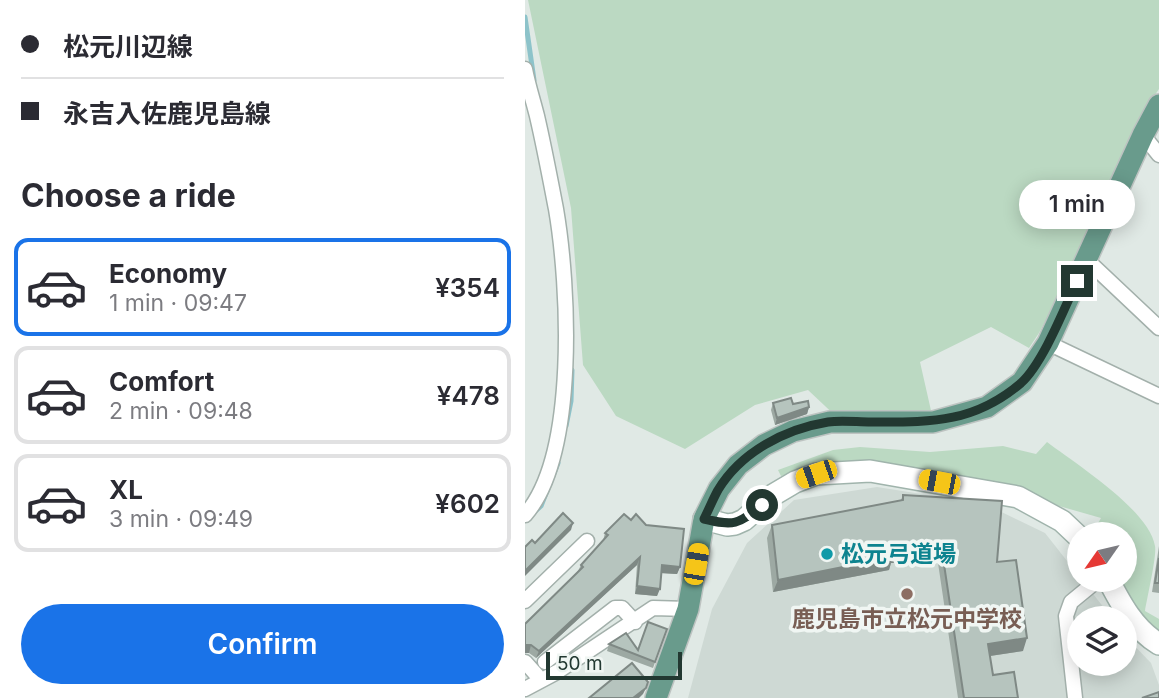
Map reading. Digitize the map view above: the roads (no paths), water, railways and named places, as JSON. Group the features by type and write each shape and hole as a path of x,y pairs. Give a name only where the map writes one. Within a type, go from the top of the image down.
{"main road":[{"path":"656,698 688,609 704,519 719,489 738,465 764,445 793,431 830,422 933,422 987,407 1023,382 1048,343 1159,105"},
{"path":"704,519 727,525 735,524 795,482 816,474 870,471 1018,497 1067,526"},
{"path":"1115,592 1125,611 1147,636 1159,644"}],"street":[{"path":"525,69 557,212 567,357 560,420 549,470 534,505 525,515"},
{"path":"1143,135 1159,155"},
{"path":"1087,260 1159,328"},
{"path":"1048,343 1159,397"},
{"path":"525,601 587,541"},
{"path":"1075,698 1066,616 1071,602 1083,592"},
{"path":"545,662 615,608 622,607 635,622"},
{"path":"525,689 557,672 653,608 688,609"},
{"path":"525,662 541,680"}],"waterway":[{"path":"525,17 534,80"},
{"path":"566,426 571,401 572,370"},
{"path":"531,515 541,506 558,463"}],"place":[{"name":"松元弓道場","path":"827,554"},
{"name":"鹿児島市立松元中学校","path":"907,594"}]}
